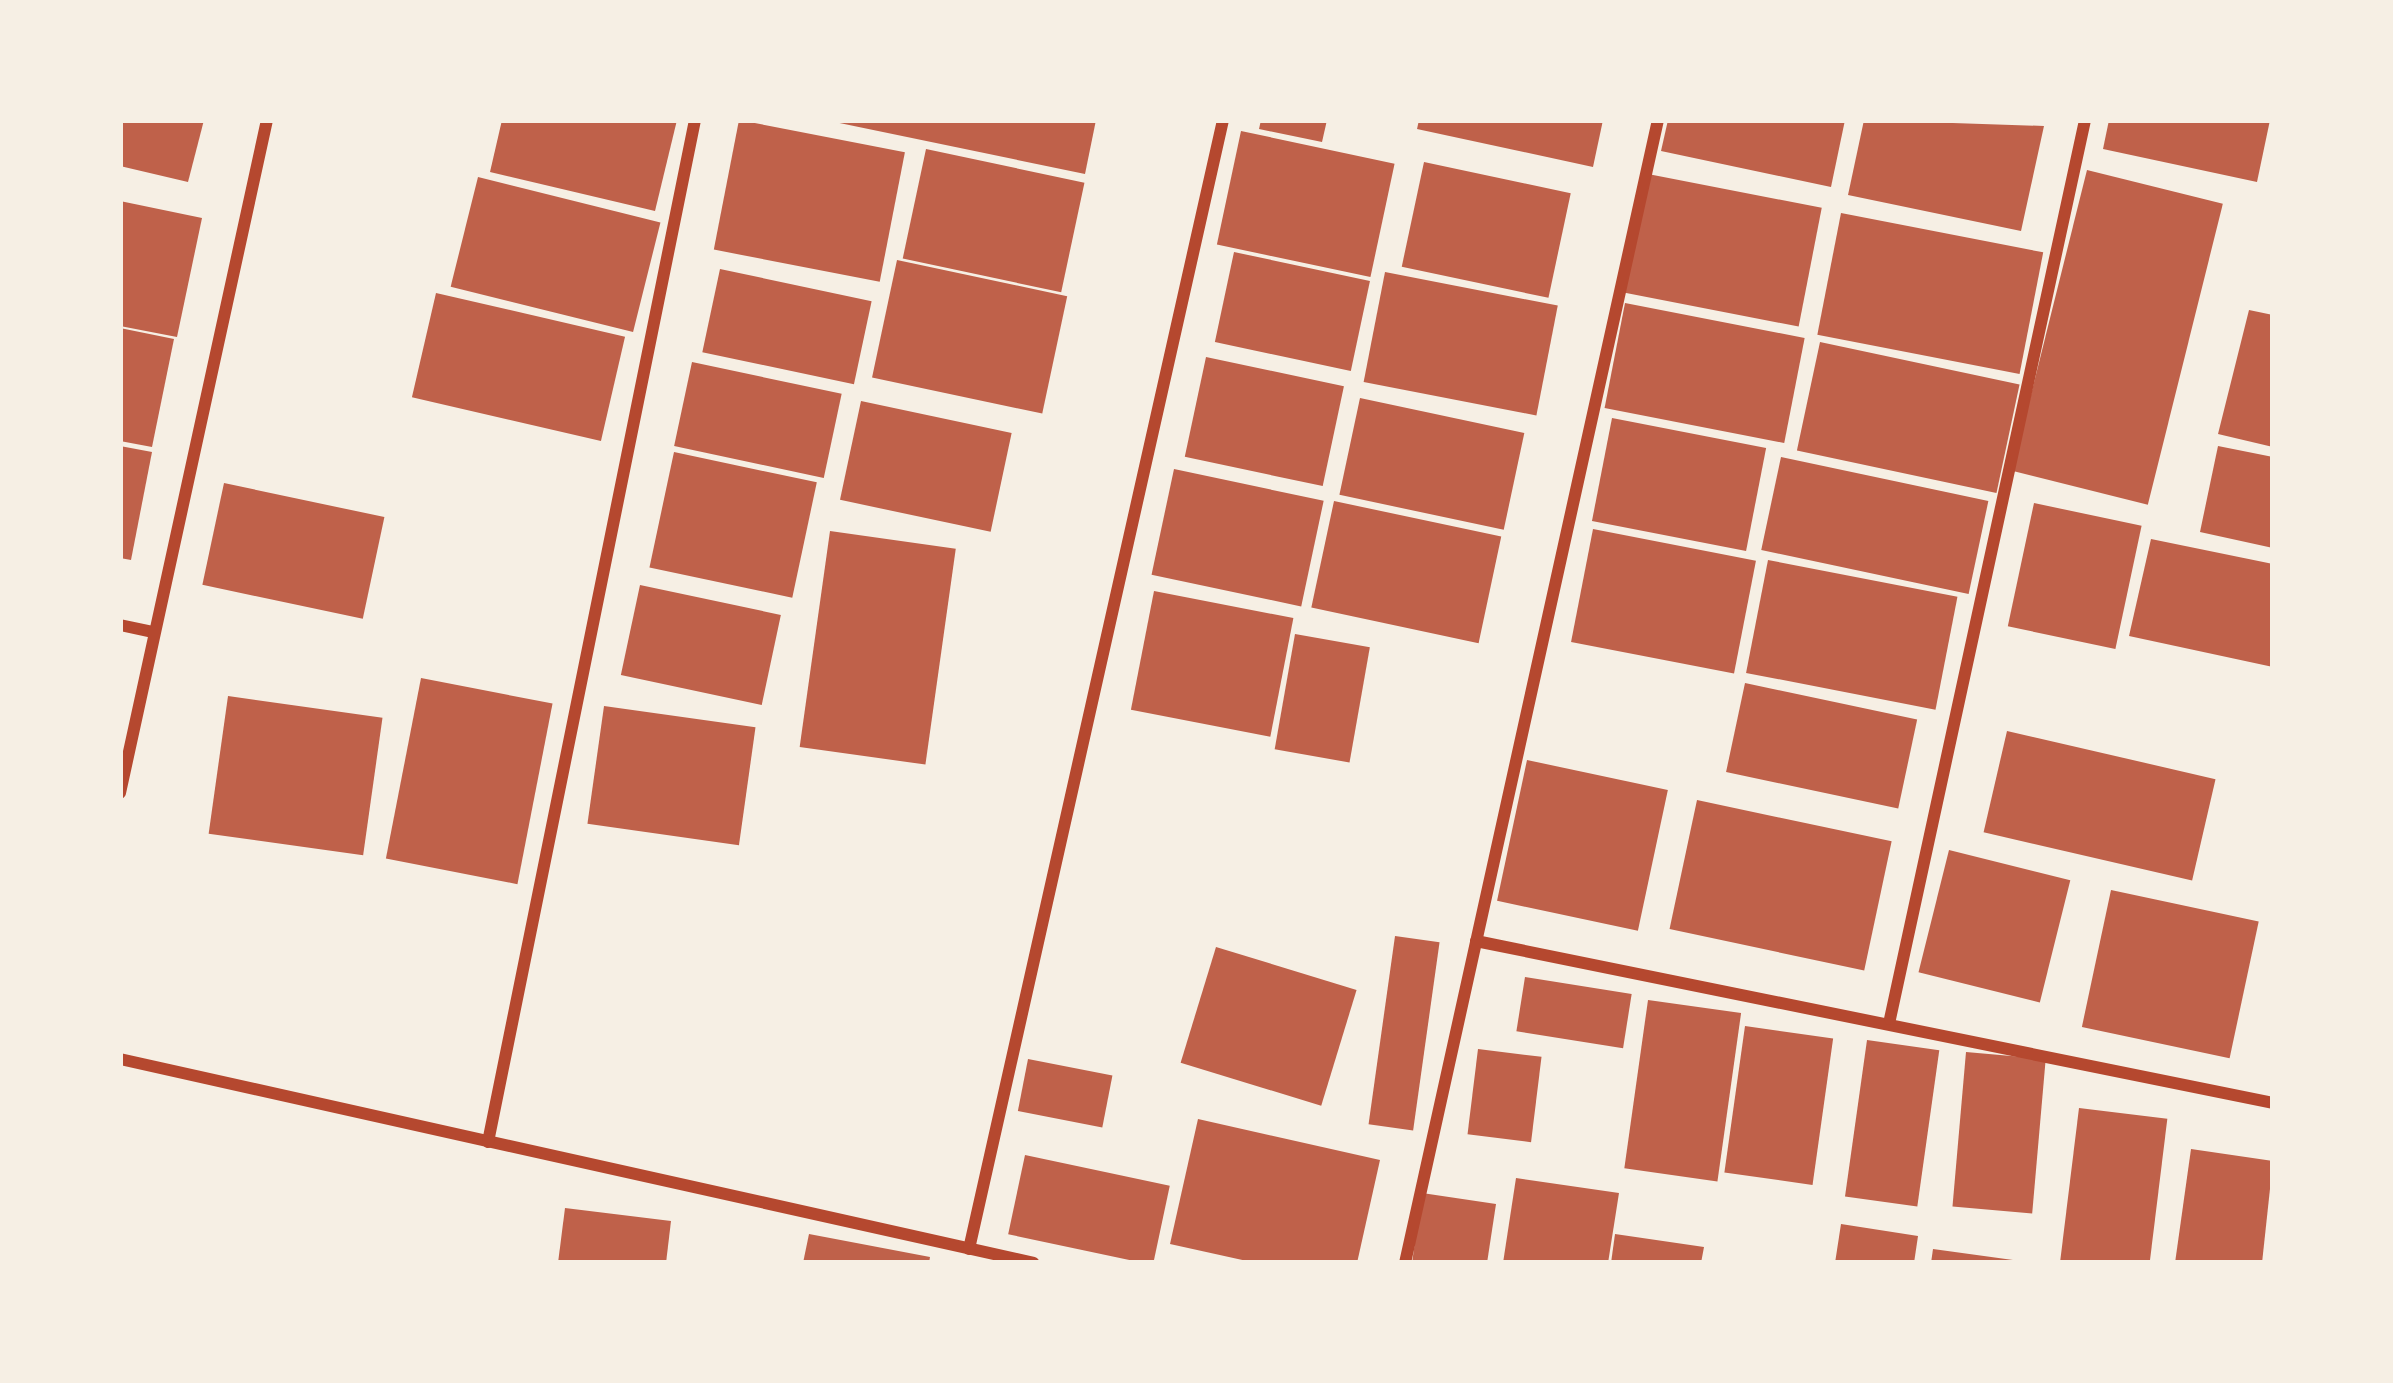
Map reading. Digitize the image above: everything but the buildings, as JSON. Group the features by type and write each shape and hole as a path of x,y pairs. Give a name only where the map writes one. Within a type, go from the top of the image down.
{"street":[{"path":"120,793 267,120"},
{"path":"488,1142 695,120"},
{"path":"969,1249 1223,120"},
{"path":"1405,1263 1658,120"},
{"path":"1890,1019 2085,120"},
{"path":"120,625 152,632"},
{"path":"1476,940 1890,1019 2273,1103"},
{"path":"120,1059 1034,1263"}]}
